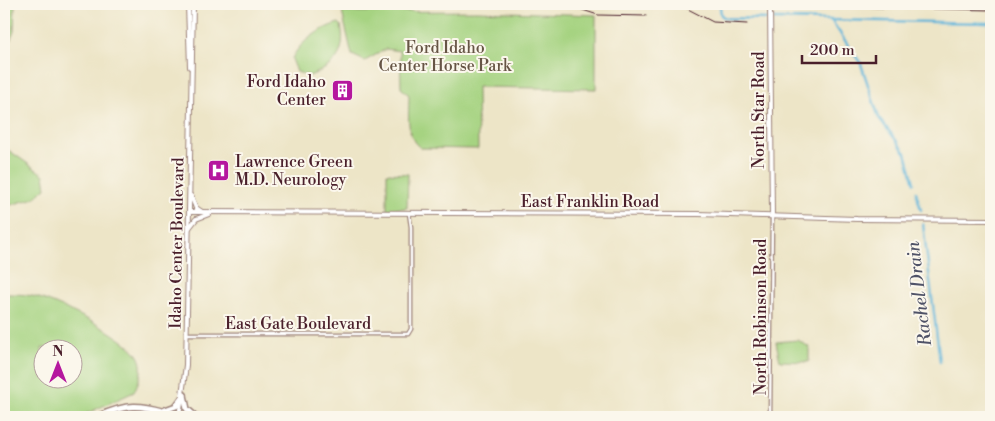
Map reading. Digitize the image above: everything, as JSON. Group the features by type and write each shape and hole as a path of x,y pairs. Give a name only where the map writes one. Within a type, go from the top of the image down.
{"highway":[{"path":"97,417 129,406 173,408 184,395"},
{"path":"184,395 187,409 196,417"},
{"path":"162,409 187,417"}],"main road":[{"name":"Idaho Center Boulevard","path":"188,4 188,62 190,70"},
{"name":"Idaho Center Boulevard","path":"179,416 184,395 187,334 190,212 190,70 193,4"},
{"name":"North Star Road","path":"770,4 772,216"},
{"path":"190,193 196,208 204,212"},
{"name":"East Franklin Road","path":"190,212 772,216 991,220"},
{"path":"189,228 196,219 211,213"}],"street":[{"name":"East Gate Boulevard","path":"187,334 410,333 411,215"},
{"name":"North Robinson Road","path":"770,417 772,216"}],"green space":[{"path":"4,4 15,4 14,31 4,57"},
{"name":"Ford Idaho Center Horse Park","path":"477,11 596,15 596,89 477,87 478,149 421,148 416,144 410,132 409,95 401,88 400,51 386,49 365,61 352,55 342,12"},
{"path":"339,23 341,25 342,44 337,58 332,64 309,76 297,72 292,59 305,41 325,28"},
{"path":"4,147 44,175 46,188 34,198 4,207"},
{"path":"387,173 408,174 407,208 387,210"},
{"path":"4,259 5,294 32,296 73,312 90,320 120,339 138,356 141,370 134,392 79,417 4,417"},
{"path":"798,340 809,347 809,362 780,361 776,342"}],"waterway":[{"path":"720,7 721,15 725,18 767,19"},
{"path":"774,19 991,23"},
{"name":"Rachel Drain","path":"831,20 861,64 879,118 906,153 914,183"},
{"name":"Rachel Drain","path":"916,192 921,210"},
{"name":"Rachel Drain","path":"923,224 940,362"}],"railway":[{"path":"564,4 598,15 646,16"},
{"path":"671,4 686,8 713,22 747,24"},
{"path":"697,4 991,10"}],"place":[{"name":"Ford Idaho Center","path":"342,90"},
{"name":"Lawrence Green M.D. Neurology","path":"219,170"}]}
